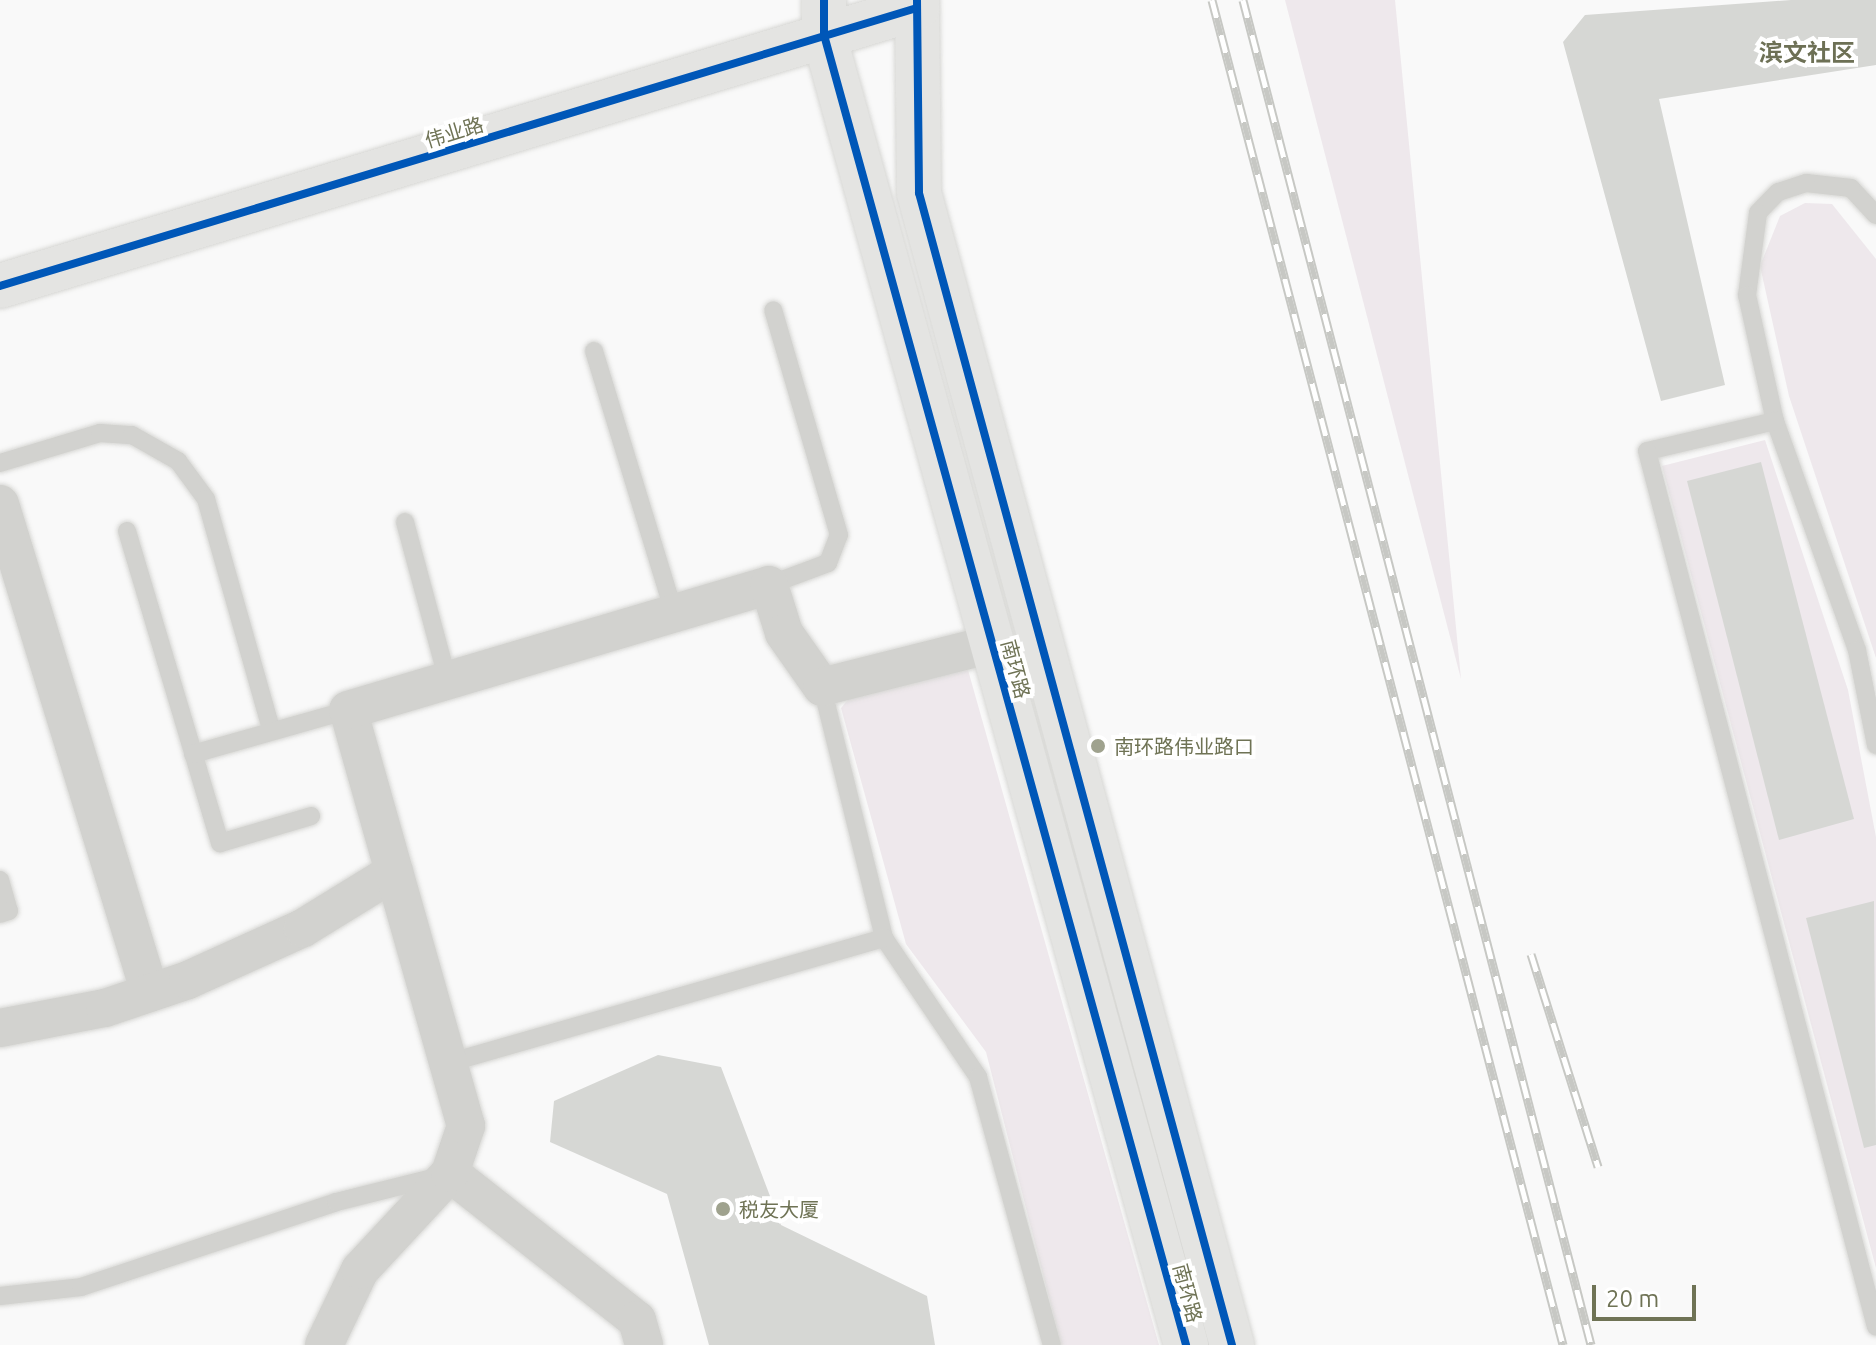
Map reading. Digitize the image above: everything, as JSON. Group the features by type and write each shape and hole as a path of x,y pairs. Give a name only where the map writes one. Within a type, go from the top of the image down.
{"main road":[{"name":"伟业路","path":"0,286 824,17 917,4"},
{"name":"南环路","path":"917,4 919,193 1232,1345"},
{"name":"南环路","path":"824,17 992,644 1186,1345"}],"street":[{"path":"0,504 150,993"},
{"path":"324,1345 360,1270 450,1173 466,1126 348,710 769,585 784,633 822,687 992,644"},
{"path":"0,1028 150,993 303,928 394,872"},
{"path":"450,1173 637,1320 644,1345"}],"lane":[{"path":"1876,215 1851,188 1806,183 1778,192 1758,213 1747,295 1775,421 1857,650 1876,745"},
{"path":"769,585 828,563 839,535 773,310"},
{"path":"594,351 674,613"},
{"path":"1775,421 1647,451 1876,1327"},
{"path":"0,463 100,433 132,435 178,461 206,499 271,728"},
{"path":"405,522 448,681"},
{"path":"127,531 220,843 311,816"},
{"path":"822,687 884,938 978,1077 1052,1345"},
{"path":"193,754 271,728 348,710"},
{"path":"0,880 9,911 0,914"},
{"path":"448,1063 884,938"},
{"path":"0,1296 81,1287 336,1202 450,1173"}],"shaded area":[{"path":"1285,0 1395,0 1461,679"},
{"path":"1805,203 1832,204 1876,259 1876,658 1789,396 1760,266 1780,216"},
{"path":"1765,440 1848,690 1876,837 1876,1268 1662,466"},
{"path":"948,663 968,670 1159,1345 1061,1345 986,1052 906,944 841,708 860,685"}],"building":[{"path":"1791,0 1876,0 1876,65 1659,99 1725,385 1661,401 1563,42 1585,15"},
{"path":"1761,462 1854,819 1779,840 1687,481"},
{"path":"1874,901 1876,1145 1864,1148 1806,918"},
{"name":"税友大厦","path":"658,1055 721,1067 781,1225 927,1296 935,1345 709,1345 667,1194 550,1142 554,1101"}],"railway":[{"path":"1212,0 1563,1345"},
{"path":"1243,0 1591,1345"},
{"path":"1531,954 1598,1167"}],"cycle path":[{"path":"824,0 824,35 1186,1345"},
{"path":"917,0 919,193 1232,1345"},
{"path":"0,286 917,8"}],"place":[{"name":"南环路伟业路口","path":"1098,746"},
{"name":"税友大厦","path":"723,1209"}],"district":[{"name":"滨文社区","path":"1807,53"}]}
